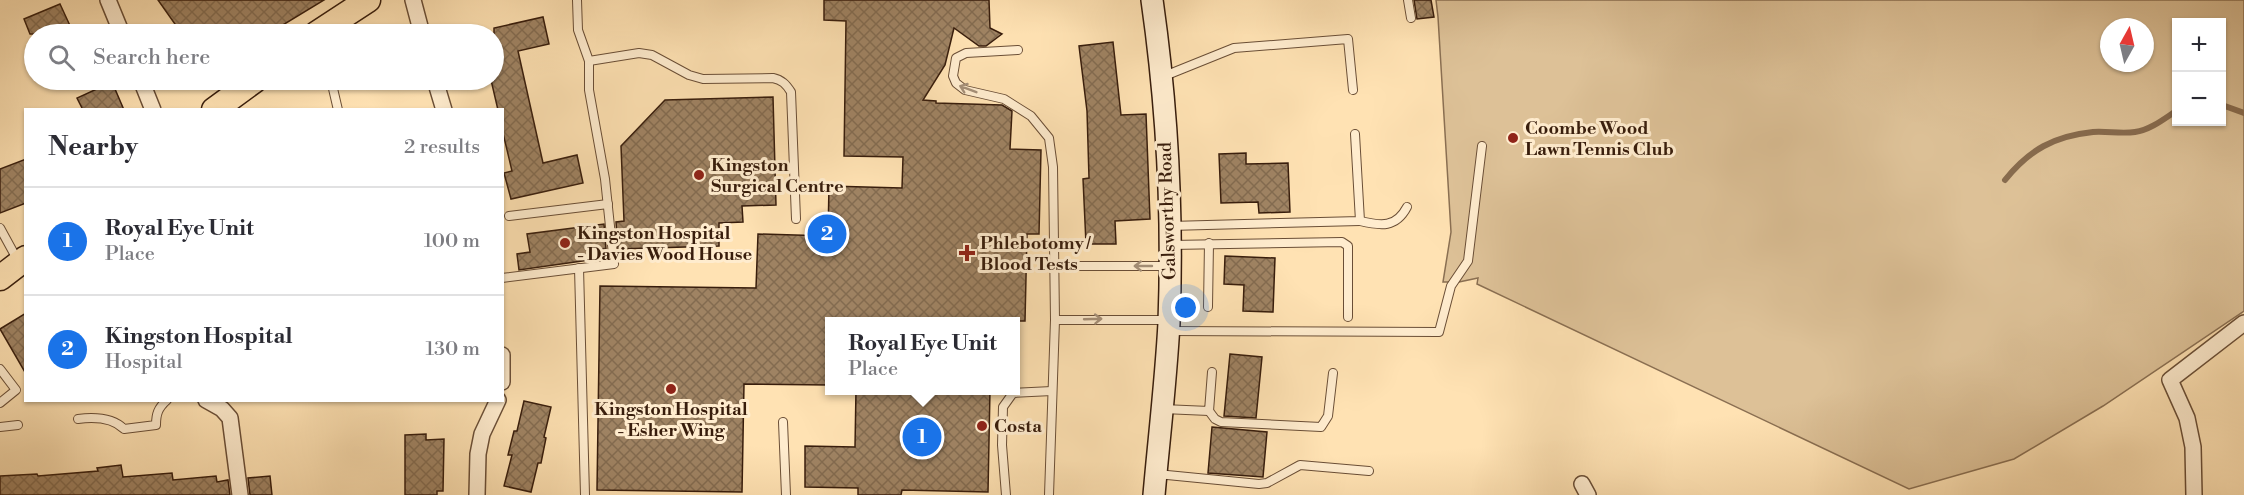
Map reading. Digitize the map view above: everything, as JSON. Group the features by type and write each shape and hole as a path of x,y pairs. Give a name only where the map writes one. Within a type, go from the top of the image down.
{"main road":[{"path":"333,24 368,0"},
{"path":"223,107 243,90"},
{"path":"0,278 23,261"}],"street":[{"path":"412,0 419,24"},
{"name":"Galsworthy Road","path":"1152,0 1168,180 1169,235 1168,325 1154,495"},
{"path":"114,4 119,24"},
{"path":"145,90 152,108"},
{"path":"438,90 443,108"},
{"path":"2194,495 2193,447 2187,418 2170,380 2244,323"},
{"path":"210,402 222,409 230,418 240,495"},
{"path":"477,495 478,454 482,434 497,402"}],"lane":[{"path":"504,278 614,264 601,152 589,90 590,62 578,30 577,0"},
{"path":"1408,0 1411,18"},
{"path":"1160,77 1234,48 1348,39 1353,90"},
{"path":"1018,50 966,53 956,58 953,76 956,83 965,90 1004,99 1022,110 1031,116 1049,138 1053,167 1055,320 1048,495"},
{"path":"590,62 639,53 652,55 689,75 703,79 773,78 781,80 790,92 796,219"},
{"path":"333,90 338,108"},
{"path":"1355,134 1360,221"},
{"path":"1055,320 1105,319 1168,325 1438,332 1451,286 1468,261 1482,146"},
{"path":"509,216 608,204"},
{"path":"1169,235 1360,221 1379,226 1393,224 1403,215 1407,207"},
{"path":"0,228 23,261"},
{"path":"1169,235 1209,243 1342,242 1348,246 1348,317"},
{"path":"1208,307 1209,243"},
{"path":"1053,266 1169,266"},
{"path":"579,268 585,495"},
{"path":"0,369 16,390 0,403"},
{"path":"1212,372 1209,411 1215,419 1221,422 1321,427 1328,416 1333,373"},
{"path":"1020,392 1052,391"},
{"path":"1006,495 1002,445 1003,407 1012,395"},
{"path":"78,419 97,417 119,424 124,429 156,425 156,414 165,402"},
{"path":"1161,409 1209,411"},
{"path":"783,422 786,495"},
{"path":"0,427 18,425"},
{"path":"1156,474 1259,484 1268,483 1300,465 1369,471"}],"shaded area":[{"path":"1436,0 2244,0 2244,311 2103,406 2014,459 1909,489 1477,284 1478,278 1459,282 1443,282 1451,232"}],"building":[{"path":"158,0 324,0 284,24 175,24"},
{"path":"824,0 989,0 990,28 1002,34 986,46 979,46 954,28 945,65 923,100 936,101 936,103 1002,105 1012,111 1010,149 1041,150 1039,234 1027,234 1025,321 1020,321 1020,317 825,317 825,385 744,384 742,492 597,490 600,286 756,288 758,234 828,236 829,186 902,188 903,157 844,156 846,21 824,20"},
{"path":"1414,0 1431,0 1434,17 1417,19"},
{"path":"60,4 69,24 26,24 24,19"},
{"path":"543,17 549,44 518,51 543,163 577,155 583,183 511,199 504,173 512,171 504,137 504,108 498,108 493,90 504,90 504,26"},
{"path":"1113,42 1121,115 1146,114 1150,219 1115,221 1116,244 1086,244 1083,179 1089,178 1087,111 1079,46"},
{"path":"94,90 115,90 123,108 82,108 77,98"},
{"name":"Kingston Surgical Centre","path":"773,97 776,205 742,206 743,222 719,223 719,246 618,249 616,222 624,221 621,146 665,100"},
{"path":"1246,153 1246,164 1288,163 1290,212 1259,213 1258,202 1221,203 1219,154"},
{"path":"24,160 24,204 0,213 0,169"},
{"name":"Kingston Hospital - Davies Wood House","path":"604,224 606,249 602,249 603,258 519,270 517,254 530,252 527,234"},
{"path":"1225,256 1275,258 1273,312 1243,311 1244,285 1224,284"},
{"path":"24,314 24,371 0,329"},
{"path":"1230,354 1262,357 1256,418 1224,416"},
{"path":"856,395 990,395 988,492 902,490 901,495 858,495 858,488 805,487 805,446 855,447"},
{"path":"524,401 551,407 541,463 538,463 531,492 504,486 512,455 508,455 514,431 517,431"},
{"path":"1212,427 1267,432 1263,477 1208,473"},
{"path":"426,434 426,440 444,439 443,491 437,491 437,495 405,495 405,435"},
{"path":"121,465 123,477 172,473 173,480 216,476 217,482 228,480 230,495 0,495 0,476 37,474 38,476 98,471 97,468"},
{"path":"270,476 272,495 250,495 248,478"}],"waterway":[{"path":"2226,106 2244,113"},
{"path":"2005,180 2023,160 2054,141 2093,132 2141,131 2172,114"}],"place":[{"name":"Coombe Wood Lawn Tennis Club","path":"1513,138"},
{"name":"Kingston Surgical Centre","path":"699,175"},
{"name":"Kingston Hospital","path":"827,234"},
{"name":"Kingston Hospital - Davies Wood House","path":"565,243"},
{"name":"Phlebotomy / Blood Tests","path":"967,253"},
{"name":"Kingston Hospital - Esher Wing","path":"671,389"},
{"name":"Costa","path":"982,426"},
{"name":"Royal Eye Unit","path":"922,437"}]}
